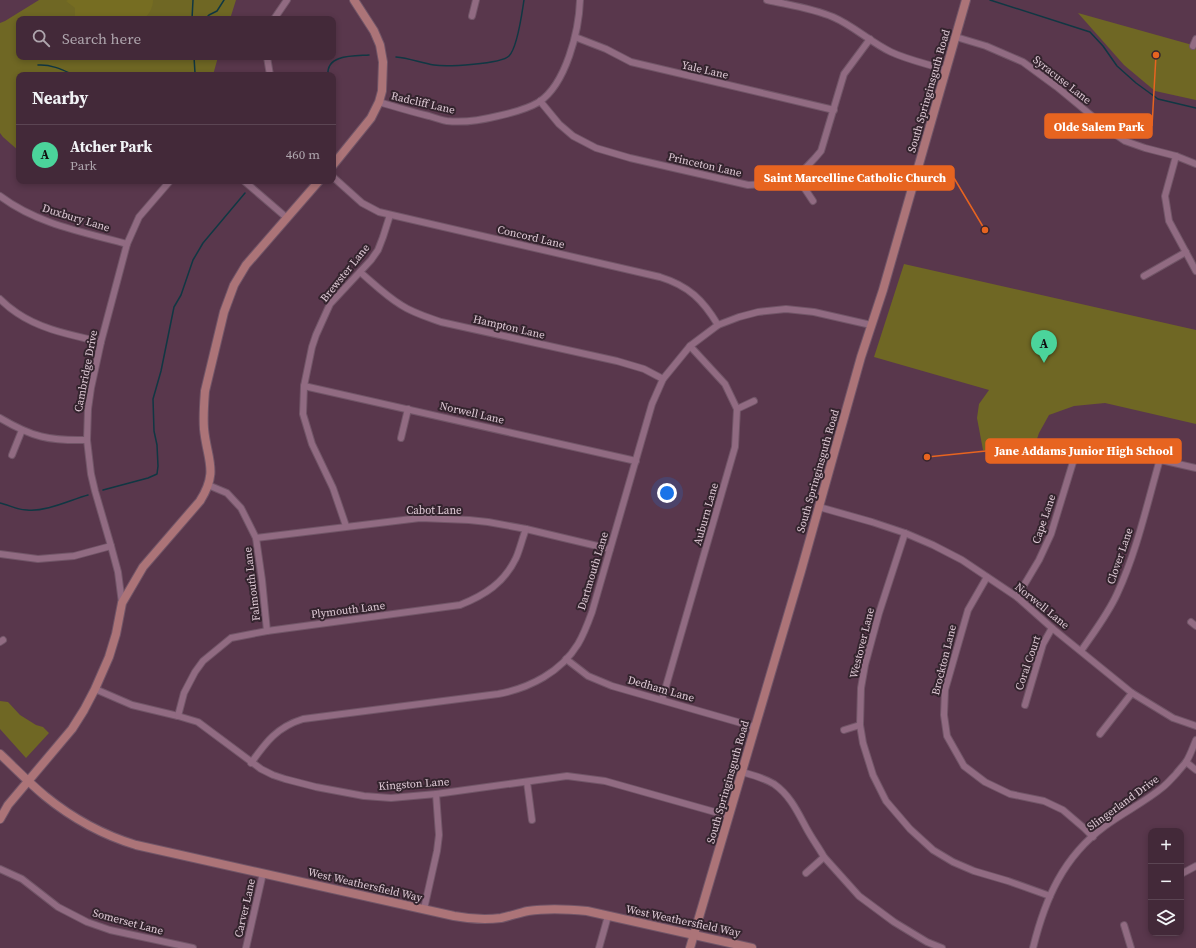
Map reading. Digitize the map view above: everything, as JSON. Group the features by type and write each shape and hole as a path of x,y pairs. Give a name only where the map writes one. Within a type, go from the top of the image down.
{"street":[{"path":"276,16 287,0"},
{"path":"336,161 371,118 379,102 382,90 383,62 380,45 372,27 354,0"},
{"path":"472,16 476,0"},
{"name":"Radcliff Lane","path":"379,102 446,121 488,119 533,105 540,101 555,86 561,74 575,37 580,0"},
{"path":"767,0 822,12 850,25 882,47 904,58 946,70"},
{"name":"South Springinsguth Road","path":"690,948 819,507 870,326 883,290 966,0"},
{"name":"Yale Lane","path":"575,37 606,49 631,62 834,110"},
{"name":"Syracuse Lane","path":"956,37 986,46 1024,62 1125,141 1176,156 1196,164"},
{"name":"Princeton Lane","path":"540,101 559,124 573,136 584,143 609,153 748,185 772,184 797,176 821,151 844,74 870,39"},
{"path":"1193,46 1196,39"},
{"path":"268,60 270,72"},
{"path":"1176,156 1165,196 1169,220 1196,271"},
{"path":"797,176 813,201"},
{"name":"Concord Lane","path":"336,180 362,203 390,215 666,279 682,286 699,299 710,312 718,325"},
{"name":"Cambridge Drive","path":"122,603 118,572 91,474 87,440 88,409 101,342 127,244 139,217 167,184"},
{"path":"247,184 287,218"},
{"path":"0,819 8,805 72,729 84,710 109,657 116,634 122,603 143,567 200,501 208,485 211,468 204,429 204,402 224,312 234,285 246,265 316,184"},
{"name":"Duxbury Lane","path":"0,196 28,214 49,222 127,244"},
{"name":"Brewster Lane","path":"346,526 333,488 312,444 303,414 304,386 314,341 330,304 371,260 378,250 390,215"},
{"path":"1144,276 1186,252"},
{"name":"Hampton Lane","path":"360,272 390,298 420,315 441,322 617,361 644,369 663,379"},
{"path":"0,299 16,312 40,326 101,342"},
{"name":"Dartmouth Lane","path":"251,763 273,735 282,728 296,721 510,692 540,679 566,659 578,644 585,631 592,612 652,404 663,379 690,346 718,325 751,313 786,309 814,312 870,326"},
{"name":"Auburn Lane","path":"662,700 735,448 737,409 725,384 690,346"},
{"name":"Norwell Lane","path":"304,386 636,461"},
{"path":"737,409 754,401"},
{"path":"401,438 408,409"},
{"path":"0,418 22,430 45,438 56,440 87,440"},
{"path":"12,454 22,430"},
{"name":"Cape Lane","path":"1017,597 1040,560 1048,541 1077,449 1082,445 1091,444 1160,459"},
{"path":"1160,459 1196,468"},
{"name":"Clover Lane","path":"1081,651 1105,616 1125,577 1160,459"},
{"name":"Falmouth Lane","path":"208,485 227,493 241,508 256,538 268,631"},
{"name":"Norwell Lane","path":"819,507 905,533 962,560 1017,597 1052,628 1132,693 1174,718 1196,726"},
{"name":"Cabot Lane","path":"256,538 420,518 469,520 526,529 610,550"},
{"name":"Plymouth Lane","path":"178,716 184,693 195,672 203,661 231,638 268,631 451,607 470,601 487,592 505,576 516,557 526,529"},
{"name":"Westover Lane","path":"905,533 879,613 865,664 861,688 860,725 867,758 873,774 886,801 910,829 926,844 943,856 974,871 1050,896"},
{"path":"0,554 38,559 74,556 111,546"},
{"name":"Brockton Lane","path":"986,577 968,610 945,690 944,715 947,736 964,766 985,782 1010,794 1044,801 1063,810 1093,837"},
{"name":"Coral Court","path":"1025,705 1043,644 1052,628"},
{"name":"Dedham Lane","path":"566,659 584,673 598,681 755,727"},
{"name":"Kingston Lane","path":"95,689 132,705 198,722 251,763 285,780 364,796 391,798 436,794 567,776 605,781 729,816"},
{"path":"1100,734 1132,693"},
{"path":"844,730 860,725"},
{"name":"Slingerland Drive","path":"1033,948 1039,923 1050,896 1062,872 1071,860 1104,827 1144,802 1165,786 1186,762 1196,740"},
{"name":"West Weathersfield Way","path":"0,754 44,795 69,814 110,836 136,845 454,916 474,919 503,917 528,911 553,908 587,911 752,948"},
{"path":"1186,762 1196,770"},
{"path":"742,772 764,779 774,784 785,793 795,805 808,832 824,857 859,896 894,922 927,942 942,948"},
{"path":"527,782 532,820"},
{"path":"424,910 439,835 436,794"},
{"path":"806,873 824,857"},
{"path":"1184,872 1196,866"},
{"name":"Somerset Lane","path":"0,869 22,879 58,907 87,922 110,930 193,948"},
{"name":"Carver Lane","path":"246,948 263,873"},
{"path":"598,948 608,916"},
{"path":"1124,924 1131,948"}],"shaded area":[{"path":"39,0 236,0 231,16 16,16 16,60 217,60 214,72 16,72 16,148 0,133 0,23"},
{"path":"153,0 147,16 75,16 75,8 66,1"},
{"path":"1078,13 1196,46 1196,100 1155,91 1124,65"},
{"path":"904,264 1196,330 1196,424 1105,403 1074,406 1049,415 1039,433 1029,463 983,450 977,418 979,404 989,390 874,357"},
{"path":"0,701 8,702 20,715 36,725 43,727 49,733 26,758 0,729"}],"waterway":[{"path":"192,16 193,0"},
{"path":"208,16 217,11 224,0"},
{"path":"396,57 441,66 485,63 504,59 509,56 515,45 524,0"},
{"path":"990,0 1090,32 1103,46 1117,66 1136,83 1158,99 1196,108"},
{"path":"336,60 349,56 369,55"},
{"path":"194,60 195,72"},
{"path":"328,72 332,63 336,60"},
{"path":"38,65 52,66 68,72"},
{"path":"103,490 148,478 157,474 157,445 154,431 153,399 161,371 174,307 181,295 193,260 203,243 245,193"},
{"path":"0,503 24,510 34,510 50,507 88,495"}],"place":[{"name":"Olde Salem Park","path":"1156,55"},
{"name":"Saint Marcelline Catholic Church","path":"985,230"},
{"name":"Atcher Park","path":"1044,363"},
{"name":"Jane Addams Junior High School","path":"927,457"}]}
